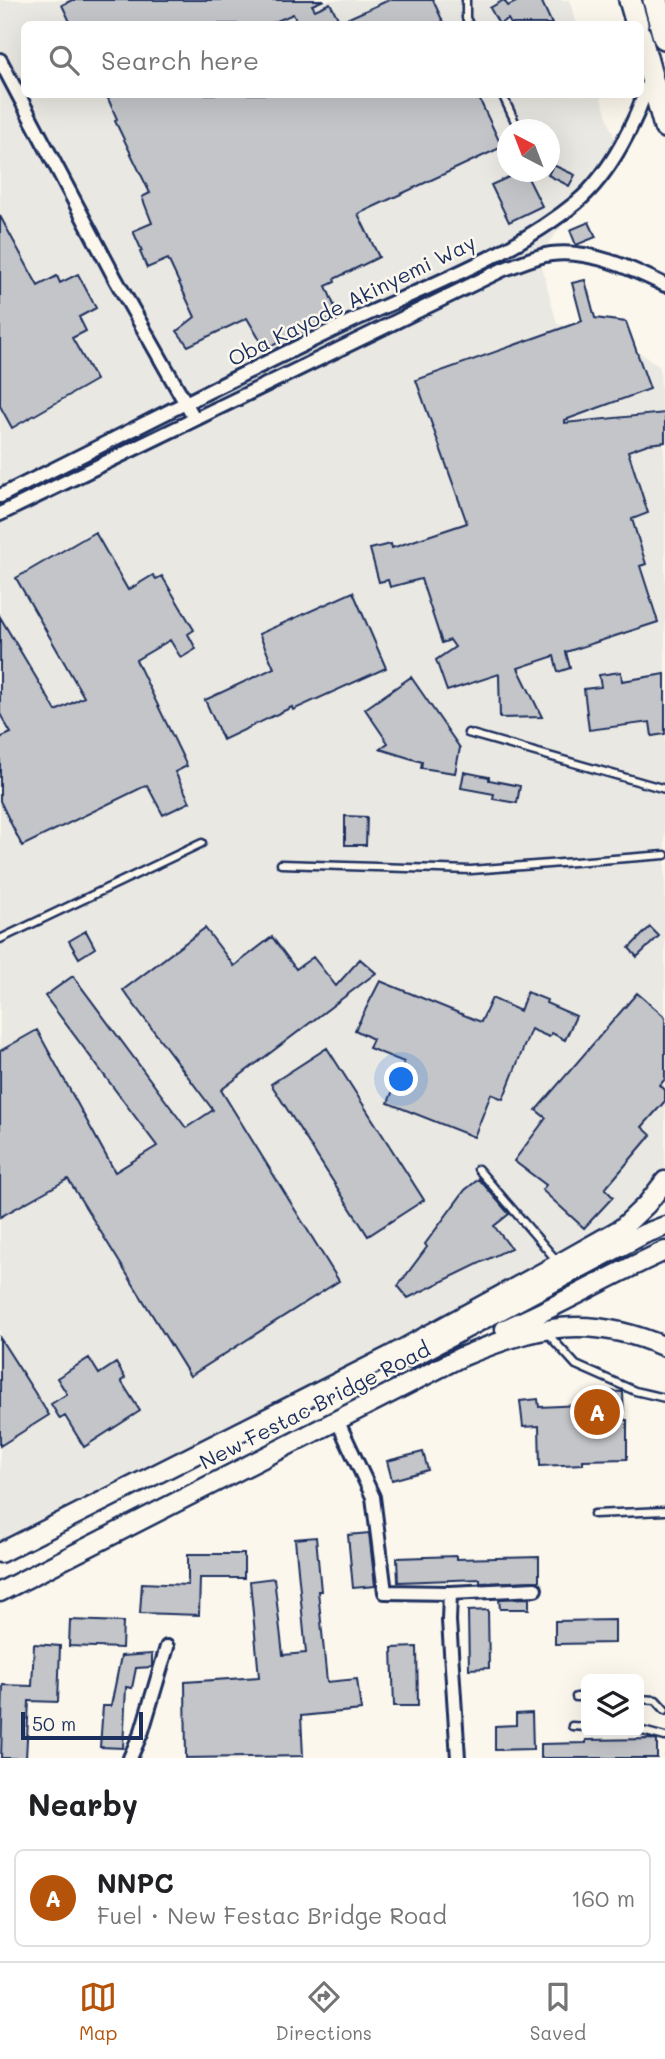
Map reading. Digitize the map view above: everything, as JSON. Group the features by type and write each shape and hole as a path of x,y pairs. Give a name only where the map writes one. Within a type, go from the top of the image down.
{"highway":[{"path":"655,0 665,37"}],"main road":[{"path":"630,0 636,21"},
{"path":"644,46 665,127"},
{"path":"0,1553 390,1356 560,1264 622,1228 665,1181"},
{"path":"192,1457 221,1455 644,1234 665,1226"},
{"path":"205,1488 226,1466 465,1345 545,1321 626,1268 665,1251"},
{"name":"New Festac Bridge Road","path":"0,1592 461,1357 522,1334 545,1321 610,1328 665,1348"}],"street":[{"path":"0,60 116,280 194,418"},
{"name":"Oba Kayode Akinyemi Way","path":"644,95 652,69"},
{"name":"Oba Kayode Akinyemi Way","path":"0,496 353,321 442,281 543,227 579,200 600,178 643,98"},
{"name":"Oba Kayode Akinyemi Way","path":"0,514 504,269 549,254 573,254 639,272 665,285"},
{"path":"338,1422 373,1497 385,1592 450,1593 535,1589"},
{"path":"450,1593 449,1621 458,1758"},
{"path":"130,1758 142,1731 167,1647"}],"lane":[{"path":"466,0 468,21"},
{"path":"504,98 514,119"},
{"path":"468,733 665,789"},
{"path":"0,939 202,843"},
{"path":"281,864 471,870 665,855"},
{"path":"478,1169 560,1264"},
{"path":"545,1321 576,1365 635,1391 665,1398"},
{"path":"594,1514 665,1511"},
{"path":"576,1697 581,1697"},
{"path":"644,1699 656,1700 665,1710"},
{"path":"572,1726 581,1727"},
{"path":"644,1731 665,1737"}],"shaded area":[{"path":"0,0 569,0 576,21 21,21 21,98 601,98 617,146 601,185 567,219 539,256 557,324 618,337 660,367 665,470 665,1168 653,1191 611,1237 0,1545"}],"building":[{"path":"72,0 324,0 312,5 315,10 330,3 339,21 296,21 293,14 277,21 70,21 62,5"},
{"path":"389,0 433,0 443,21 342,21"},
{"path":"504,0 508,6 520,0 541,0 551,21 497,21 490,8"},
{"path":"108,98 479,98 497,136 497,149 358,214 379,257 334,279 335,282 326,286 338,315 265,349 247,318 188,346 177,331 195,317 168,259 147,268 133,231 152,223 142,197 150,193 115,121 117,119"},
{"path":"560,168 575,175 569,186 560,181"},
{"path":"498,182 530,182 542,206 509,222 491,185"},
{"path":"0,216 38,286 57,276 60,283 78,274 96,308 79,317 86,331 72,338 96,380 12,428 0,406"},
{"path":"589,222 596,237 576,245 570,230"},
{"path":"585,280 595,318 626,322 650,389 565,420 565,423 665,413 665,442 628,451 648,513 632,519 646,564 640,566 658,622 566,652 570,668 558,672 554,656 518,668 542,717 500,718 499,674 447,691 436,660 455,647 450,640 442,643 421,579 390,587 388,580 379,582 370,549 391,544 392,548 467,523 416,380 582,321 572,283"},
{"path":"95,532 128,590 153,575 156,579 162,576 194,630 188,634 196,649 181,658 170,640 136,660 187,766 175,772 190,802 163,815 147,785 22,846 0,801 0,738 11,733 0,714 0,617 56,711 84,697 16,578"},
{"path":"353,592 386,668 293,710 292,707 223,740 205,700 274,668 259,634"},
{"path":"621,672 622,681 665,674 665,734 652,736 650,722 589,730 584,689 601,687 599,675"},
{"path":"411,677 460,748 455,773 421,768 422,762 380,749 388,743 365,709"},
{"path":"464,772 520,786 517,803 493,799 494,794 461,788"},
{"path":"345,816 367,817 366,845 345,845"},
{"path":"650,927 659,936 637,957 629,948"},
{"path":"205,928 234,966 272,937 296,969 313,957 336,986 360,959 376,973 221,1090 339,1281 190,1376 68,1179 0,1217 0,1051 37,1030 115,1172 157,1146 45,996 73,976 186,1128 213,1110 123,990"},
{"path":"86,931 95,948 79,958 69,941"},
{"path":"380,981 481,1022 492,998 520,1011 527,992 576,1016 565,1040 552,1033 549,1037 531,1029 503,1099 491,1094 474,1137 388,1103 404,1062 369,1048 373,1039 355,1030"},
{"path":"637,993 665,1017 665,1079 660,1085 665,1090 665,1101 642,1127 651,1135 605,1189 613,1197 584,1228 542,1190 546,1185 514,1161 546,1118 536,1110"},
{"path":"327,1048 424,1200 368,1236 271,1084"},
{"path":"479,1179 509,1214 494,1226 511,1248 408,1298 398,1286 465,1190"},
{"path":"0,1338 49,1415 0,1446"},
{"path":"89,1358 99,1374 116,1363 125,1378 121,1381 140,1411 84,1447 65,1416 60,1419 51,1404 67,1394 57,1378"},
{"path":"602,1391 623,1392 624,1420 627,1420 627,1459 583,1460 583,1464 540,1466 539,1426 523,1427 520,1401 538,1399 539,1407 603,1404"},
{"path":"423,1452 428,1470 392,1480 387,1461"},
{"path":"369,1533 375,1586 353,1588 348,1535"},
{"path":"316,1537 327,1682 357,1679 361,1710 301,1716 303,1756 186,1758 185,1682 259,1677 250,1581 274,1578 283,1655 306,1653 295,1539"},
{"path":"188,1554 244,1554 244,1578 200,1578 199,1615 140,1613 142,1583 188,1585"},
{"path":"456,1556 456,1559 539,1557 539,1581 480,1583 480,1579 398,1582 397,1558"},
{"path":"529,1598 529,1609 500,1609 499,1599"},
{"path":"488,1610 489,1668 469,1669 468,1611"},
{"path":"70,1620 123,1622 122,1648 69,1646"},
{"path":"615,1620 615,1643 555,1644 555,1621"},
{"path":"34,1644 60,1646 58,1702 29,1701 26,1758 1,1758 3,1685 32,1686"},
{"path":"417,1647 418,1706 394,1706 392,1648"},
{"path":"152,1654 152,1667 136,1668 132,1688 126,1687 123,1748 100,1747 103,1706 111,1706 121,1656"},
{"path":"532,1713 533,1749 495,1750 495,1726 516,1725 516,1714"},
{"path":"651,1739 657,1741 657,1758 541,1758 541,1744"}],"place":[{"name":"NNPC","path":"597,1412"}]}
